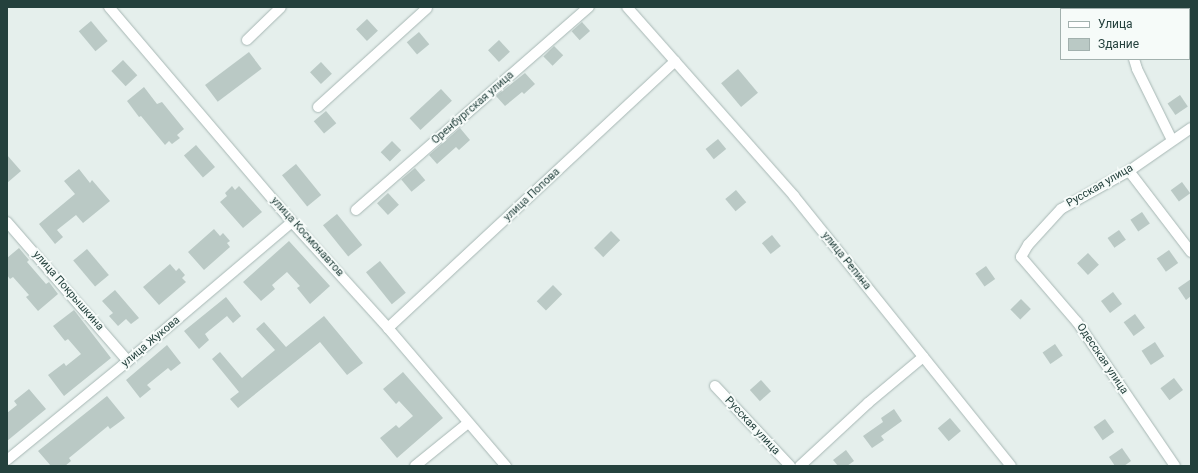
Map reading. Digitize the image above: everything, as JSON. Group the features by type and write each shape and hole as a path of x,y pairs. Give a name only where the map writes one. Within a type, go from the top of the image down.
{"street":[{"name":"улица Космонавтов","path":"109,7 292,222 388,328 506,466"},
{"path":"247,40 282,7"},
{"name":"Оренбургская улица","path":"356,210 589,7"},
{"name":"улица Репина","path":"626,7 676,61 794,196 1011,466"},
{"path":"318,107 427,8"},
{"path":"1134,60 1137,69 1172,140"},
{"name":"улица Попова","path":"388,328 676,61"},
{"name":"Русская улица","path":"1021,257 1028,245 1061,208 1129,171 1191,128"},
{"path":"1129,171 1191,252"},
{"name":"улица Покрышкина","path":"7,222 128,361"},
{"name":"улица Жукова","path":"7,460 128,361 292,222"},
{"name":"Одесская улица","path":"1021,257 1077,322 1175,466"},
{"path":"800,466 868,402 923,357"},
{"name":"Русская улица","path":"715,386 790,466"},
{"path":"414,466 468,423"}],"building":[{"path":"367,19 378,31 367,41 356,29"},
{"path":"91,21 108,41 95,51 79,31"},
{"path":"582,22 590,31 580,40 572,31"},
{"path":"419,32 429,44 417,55 407,42"},
{"path":"499,40 510,52 499,62 488,50"},
{"path":"554,46 563,55 553,66 543,57"},
{"path":"249,52 262,69 218,102 205,85"},
{"path":"123,60 137,75 126,86 111,71"},
{"path":"321,62 332,74 321,84 310,72"},
{"path":"738,69 758,93 741,107 721,83"},
{"path":"525,73 535,84 524,94 522,92 505,106 496,96"},
{"path":"144,87 157,104 162,102 184,129 177,135 180,138 172,144 169,141 165,145 141,116 139,117 127,101"},
{"path":"441,89 452,101 420,130 410,118"},
{"path":"1180,95 1188,107 1175,115 1168,103"},
{"path":"326,111 336,123 324,134 314,121"},
{"path":"460,128 470,140 459,150 456,147 437,164 429,155"},
{"path":"718,139 726,149 714,159 706,149"},
{"path":"392,141 401,150 390,162 381,152"},
{"path":"196,145 215,167 203,177 184,155"},
{"path":"7,155 21,171 7,183"},
{"path":"296,164 321,195 307,206 282,175"},
{"path":"415,168 425,180 411,192 401,180"},
{"path":"79,169 90,183 92,180 110,201 83,223 76,215 57,230 63,237 55,244 39,224 75,194 64,181"},
{"path":"1182,182 1190,193 1179,202 1171,190"},
{"path":"232,186 235,190 239,186 262,212 243,228 220,202 227,196 225,193"},
{"path":"736,190 746,202 736,211 725,199"},
{"path":"388,193 399,205 388,215 377,203"},
{"path":"1142,212 1150,224 1138,231 1130,220"},
{"path":"337,214 362,245 348,256 323,225"},
{"path":"214,229 220,236 223,233 230,241 227,243 230,247 204,270 188,252"},
{"path":"1119,230 1126,240 1114,248 1108,238"},
{"path":"611,231 620,240 603,257 594,248"},
{"path":"772,235 781,246 771,254 762,243"},
{"path":"289,241 330,286 310,304 297,288 300,286 287,272 272,285 275,289 261,301 243,282"},
{"path":"19,248 29,260 27,262 46,284 49,282 58,294 38,311 26,297 29,295 13,277 10,279 7,275 7,258"},
{"path":"87,249 109,275 95,287 73,261"},
{"path":"1169,250 1178,263 1166,272 1157,259"},
{"path":"1088,253 1099,265 1088,275 1077,263"},
{"path":"380,261 406,293 392,304 366,272"},
{"path":"170,264 176,271 179,268 185,275 182,278 186,282 159,305 143,287"},
{"path":"986,266 995,279 985,287 975,273"},
{"path":"1191,279 1191,296 1186,300 1178,288"},
{"path":"553,285 562,294 546,310 537,301"},
{"path":"115,290 139,318 131,324 126,319 118,326 109,316 113,313 102,301"},
{"path":"1113,292 1122,304 1110,313 1101,301"},
{"path":"226,297 241,316 233,323 227,316 205,334 209,340 199,349 184,331"},
{"path":"1021,299 1031,309 1020,320 1010,310"},
{"path":"74,310 111,358 64,396 48,375 64,363 66,366 81,354 68,339 65,341 53,326"},
{"path":"1135,314 1145,328 1134,336 1124,322"},
{"path":"324,316 363,363 347,375 320,342 238,408 230,399 239,392 212,359 220,352 242,378 275,350 256,329 264,322 286,347"},
{"path":"1155,342 1164,356 1151,365 1142,351"},
{"path":"1055,344 1063,356 1050,364 1043,352"},
{"path":"167,345 181,363 171,371 168,368 147,385 151,389 140,398 126,380"},
{"path":"403,372 443,418 397,458 380,438 396,425 399,428 413,416 399,401 396,404 383,389"},
{"path":"1174,378 1183,390 1169,400 1160,388"},
{"path":"761,380 771,391 760,401 750,390"},
{"path":"29,389 46,409 7,441 7,413 17,405 14,401"},
{"path":"107,396 125,418 110,429 108,426 69,458 71,461 65,466 51,466 38,451"},
{"path":"894,409 902,421 881,436 884,440 872,448 863,436 883,422 881,418"},
{"path":"950,418 961,431 949,441 938,428"},
{"path":"1105,419 1114,432 1103,440 1094,427"},
{"path":"1122,448 1131,461 1124,466 1115,466 1109,457"},
{"path":"846,450 854,461 847,466 838,466 833,460"}]}
